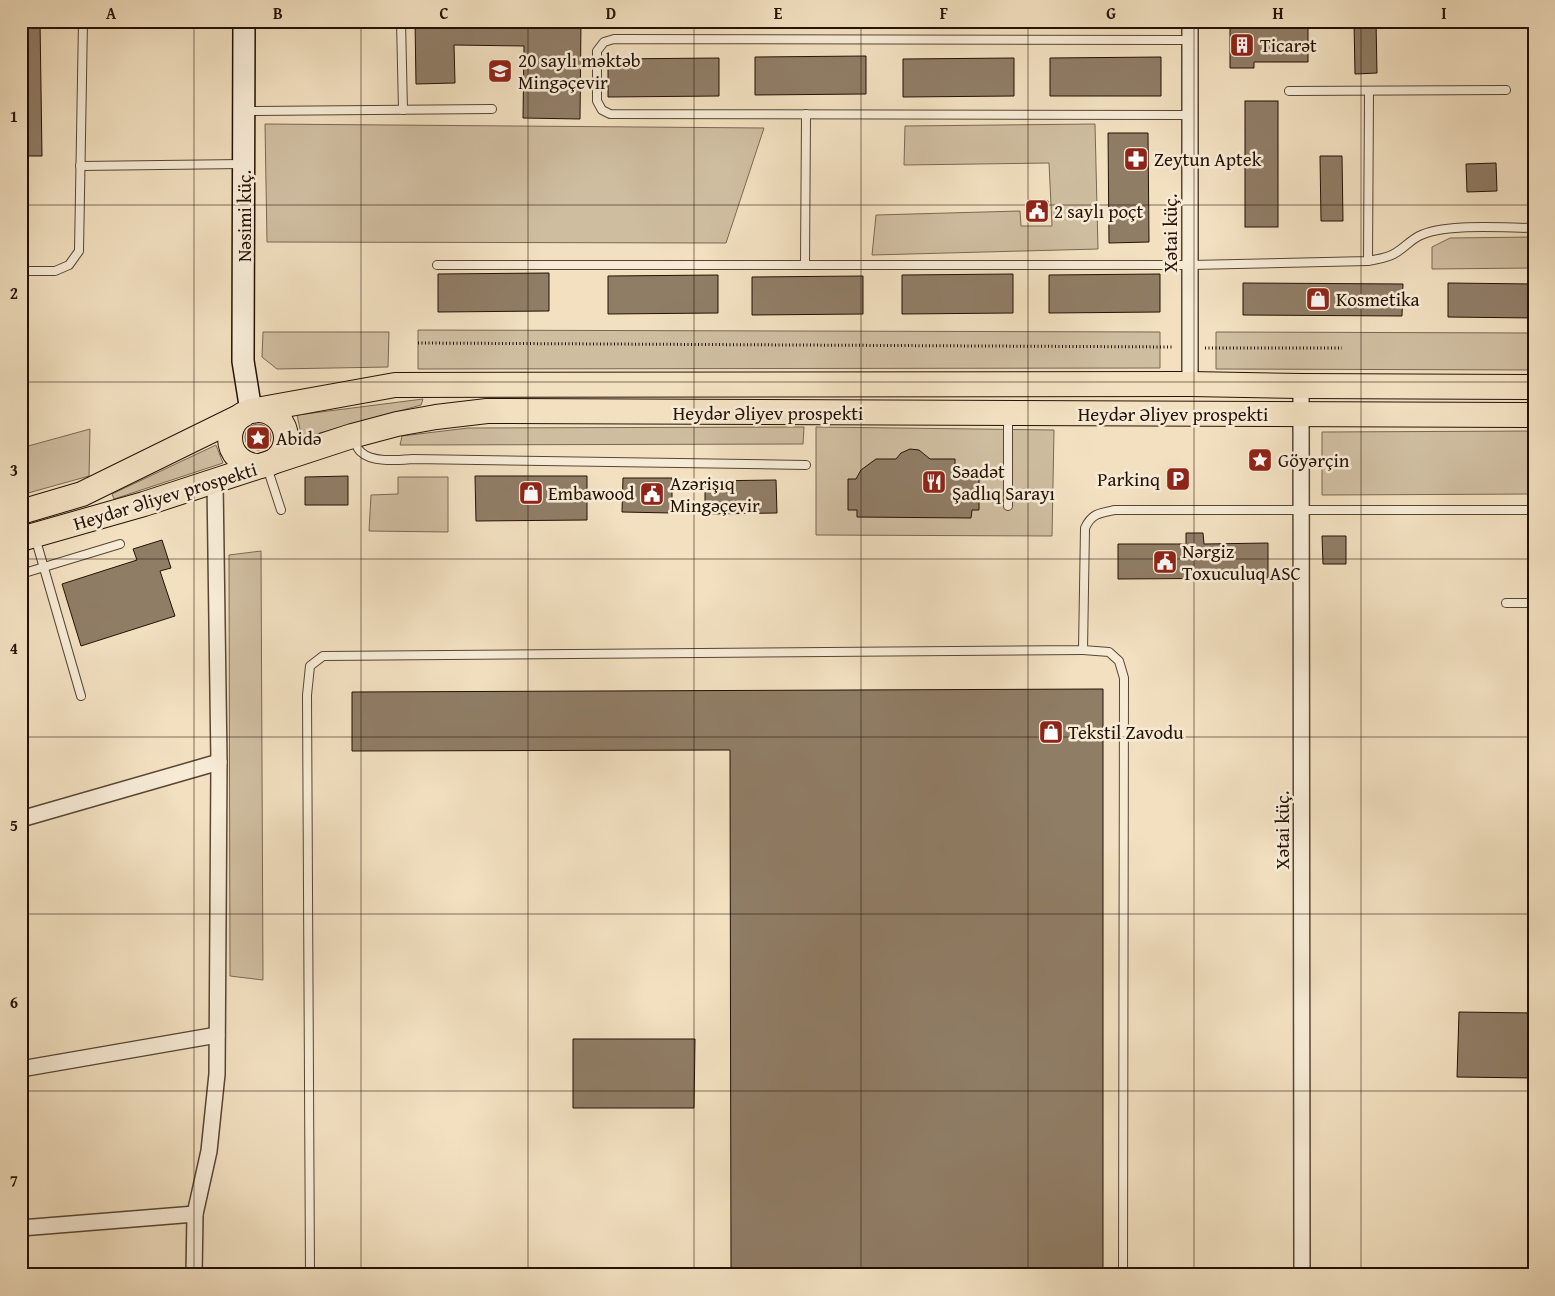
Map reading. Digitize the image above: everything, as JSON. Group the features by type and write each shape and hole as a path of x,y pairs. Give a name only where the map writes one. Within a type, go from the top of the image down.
{"main road":[{"name":"Heydər Əliyev prospekti","path":"21,512 82,494 247,413 395,385 1190,384 1534,387"},
{"path":"260,410 269,412 277,418 282,426 285,444 281,454 274,461 266,465 248,465 234,454 231,446 232,428 236,421 247,413 260,410"},
{"name":"Heydər Əliyev prospekti","path":"28,537 215,482 352,436 397,424 436,417 487,412 1534,415"}],"street":[{"name":"Nəsimi küç.","path":"244,21 243,362 247,413"},
{"name":"Xətai küç.","path":"1190,21 1190,384"},
{"name":"Xətai küç.","path":"1301,386 1302,1275"},
{"path":"194,1275 195,1214 209,1151 217,1074 219,762 215,482"},
{"path":"21,818 219,762"},
{"path":"21,1069 217,1035"},
{"path":"21,1228 195,1214"}],"lane":[{"path":"21,271 55,271 69,265 79,251 83,21"},
{"path":"401,21 403,110"},
{"path":"1190,40 614,39 604,42 597,51 597,101 602,110 610,114 1190,115"},
{"path":"1289,91 1506,90"},
{"path":"1368,261 1369,92"},
{"path":"244,112 492,109"},
{"path":"805,265 806,114"},
{"path":"80,166 244,164"},
{"path":"437,264 1190,265 1368,261 1381,259 1396,253 1419,236 1440,230 1534,228"},
{"path":"1008,414 1008,506"},
{"path":"352,436 360,452 370,458 391,460 806,465"},
{"path":"266,465 281,510"},
{"path":"1083,650 1085,528 1090,518 1102,512 1115,510 1534,510"},
{"path":"28,537 43,567 81,696"},
{"path":"21,574 120,544"},
{"path":"1506,603 1534,603"},
{"path":"310,1275 307,696 310,666 323,656 1083,650 1109,652 1119,662 1124,678 1123,1275"}],"path":[{"path":"418,343 1175,348"},
{"path":"1205,348 1342,348"}],"shaded area":[{"path":"265,124 764,128 726,243 267,242"},
{"path":"1095,124 1098,249 872,255 876,215 1020,211 1021,226 1052,226 1049,163 904,165 905,126"},
{"path":"1534,237 1534,268 1432,269 1432,247 1450,238"},
{"path":"418,330 1160,332 1160,368 418,369"},
{"path":"263,332 389,332 388,367 277,369 262,357"},
{"path":"1216,332 1534,333 1534,370 1216,369"},
{"path":"423,399 421,405 302,438 297,415"},
{"path":"258,424 267,428 271,437 267,446 258,450 249,446 245,437 249,428"},
{"path":"804,427 803,444 400,445 402,436 468,428"},
{"name":"Səadət Şadlıq Sarayı","path":"816,427 1054,430 1052,536 816,535"},
{"path":"90,429 89,476 21,495 21,448"},
{"path":"1534,431 1534,494 1322,495 1322,432"},
{"path":"216,445 223,463 114,499 112,494"},
{"path":"398,477 448,477 448,532 369,531 371,495 398,494"},
{"path":"261,551 263,980 230,976 229,555"}],"building":[{"path":"21,21 40,21 42,156 21,156"},
{"path":"415,21 581,21 580,119 523,118 524,46 454,45 455,83 416,84"},
{"path":"1230,21 1308,21 1308,62 1254,62 1254,68 1230,68"},
{"path":"1354,21 1376,21 1377,73 1355,74"},
{"path":"866,56 866,94 755,95 755,57"},
{"path":"1161,57 1161,96 1050,96 1050,58"},
{"path":"719,58 719,96 608,97 608,59"},
{"path":"1014,58 1014,96 903,97 903,59"},
{"path":"1245,101 1278,101 1278,227 1245,227"},
{"path":"1108,133 1148,133 1149,242 1109,243"},
{"path":"1320,156 1342,156 1343,221 1321,221"},
{"path":"1496,163 1497,191 1467,192 1466,164"},
{"path":"1029,200 1048,201 1048,219 1029,218"},
{"path":"549,273 549,311 438,312 438,274"},
{"path":"1013,274 1013,313 902,314 902,275"},
{"path":"1160,274 1160,312 1049,313 1049,275"},
{"path":"718,275 718,313 608,314 608,276"},
{"path":"863,276 863,314 752,315 752,277"},
{"path":"1243,283 1403,284 1402,316 1243,315"},
{"path":"1448,283 1534,284 1534,318 1448,317"},
{"path":"910,449 919,450 930,459 955,459 955,465 964,468 973,478 979,478 979,510 972,510 971,518 857,517 857,510 848,510 848,479 856,479 861,470 876,459 896,459 901,453"},
{"path":"348,476 348,505 305,505 305,477"},
{"path":"475,476 587,476 587,520 476,521"},
{"path":"623,478 672,478 672,513 622,512"},
{"path":"776,480 777,513 705,514 705,481"},
{"path":"1186,533 1203,533 1204,544 1268,543 1268,578 1118,579 1118,544 1186,544"},
{"path":"1322,536 1346,536 1346,564 1323,564"},
{"path":"162,540 171,568 160,571 175,616 81,646 62,584 137,560 133,549"},
{"path":"1103,689 1103,1275 731,1275 730,750 352,751 352,692"},
{"path":"1459,1012 1534,1013 1534,1078 1457,1077"},
{"path":"573,1039 695,1039 694,1108 573,1108"}],"place":[{"name":"Ticarət","path":"1242,45"},
{"name":"20 saylı məktəb Mingəçevir","path":"500,71"},
{"name":"Zeytun Aptek","path":"1136,159"},
{"name":"2 saylı poçt","path":"1037,211"},
{"name":"Kosmetika","path":"1318,299"},
{"name":"Abidə","path":"258,438"},
{"name":"Göyərçin","path":"1260,460"},
{"name":"Parkinq","path":"1178,479"},
{"name":"Səadət Şadlıq Sarayı","path":"934,482"},
{"name":"Embawood","path":"531,493"},
{"name":"Azərişıq Mingəçevir","path":"652,494"},
{"name":"Nərgiz Toxuculuq ASC","path":"1165,562"},
{"name":"Tekstil Zavodu","path":"1051,732"}]}
